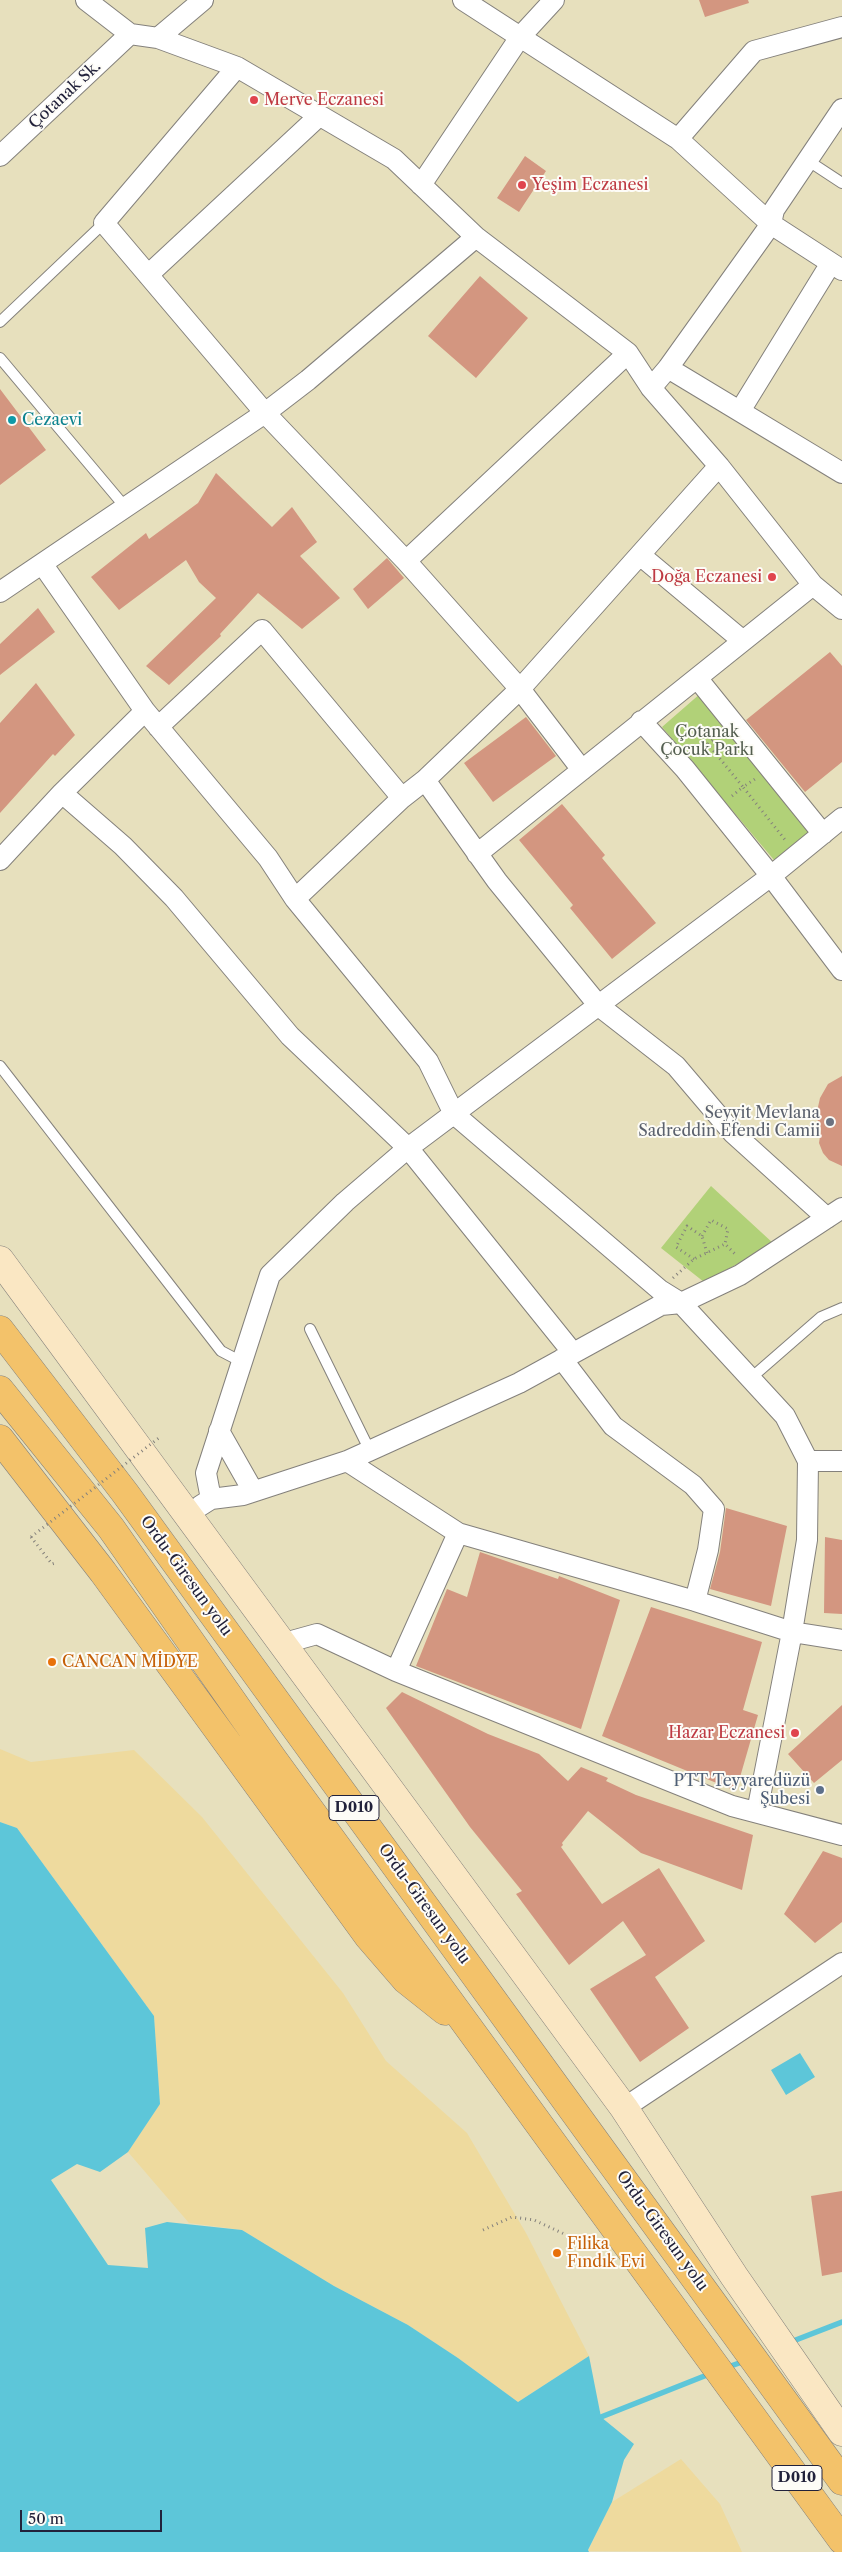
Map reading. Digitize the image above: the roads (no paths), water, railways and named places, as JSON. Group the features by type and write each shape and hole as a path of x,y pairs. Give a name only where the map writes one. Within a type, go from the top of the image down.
{"highway":[{"name":"Ordu-Giresun yolu","path":"0,1330 131,1502 842,2481"},
{"name":"Ordu-Giresun yolu","path":"0,1390 111,1528 279,1767 842,2540"},
{"path":"0,1439 103,1572 368,1936 406,1980 472,2033"}],"street":[{"path":"86,0 130,34 158,38 237,68 394,159 476,237 628,353 651,388 718,466 813,585 842,609"},
{"path":"158,38 203,0"},
{"path":"464,0 678,139 771,224 837,266 740,411"},
{"path":"421,185 520,36 554,0"},
{"path":"678,139 754,51 842,27"},
{"name":"Çotanak Sk.","path":"0,156 130,34"},
{"path":"237,68 104,223 265,413 406,561 520,689 582,770"},
{"path":"651,388 668,368 771,224 774,210 842,109"},
{"path":"148,275 320,116"},
{"path":"0,592 43,565 265,413 308,380 476,237"},
{"path":"406,561 628,353"},
{"path":"668,368 842,473"},
{"path":"296,899 520,689 718,466"},
{"path":"640,555 743,641"},
{"path":"43,565 145,711 268,858 296,899 428,1061 454,1114 660,1290 682,1303 785,1416 808,1461 806,1540 792,1632 757,1812"},
{"path":"477,854 813,585"},
{"path":"158,727 262,630 402,798"},
{"path":"696,678 823,834"},
{"path":"0,860 62,793 145,711"},
{"path":"641,721 682,765 771,876 842,970"},
{"path":"187,1516 211,1499 253,1491 347,1461 519,1383 661,1305 682,1303 749,1269 835,1213 733,1133 676,1066 599,1006 558,959 477,854 425,780"},
{"path":"62,793 123,846 174,898 290,1036 408,1148 568,1356 613,1426 693,1485 714,1509 708,1550 695,1601"},
{"path":"211,1499 206,1473 270,1275 345,1202 408,1148 771,876 842,818"},
{"path":"0,1260 624,2108 734,2276 842,2432"},
{"path":"219,1431 253,1491"},
{"path":"347,1461 458,1533 695,1601 792,1632 842,1640"},
{"path":"808,1461 842,1461"},
{"path":"396,1671 458,1533"},
{"path":"281,1644 317,1634 396,1671 732,1806 842,1835"},
{"path":"624,2108 842,1963"}],"lane":[{"path":"807,160 842,183"},
{"path":"0,322 104,223"},
{"path":"0,358 126,508"},
{"path":"0,1066 220,1351 242,1362"},
{"path":"751,1378 821,1316 842,1308"},
{"path":"310,1330 370,1451"}],"water":[{"path":"0,1822 17,1828 154,2016 160,2104 128,2152 100,2172 77,2164 51,2180 108,2265 148,2268 145,2228 167,2222 242,2230 334,2286 408,2325 458,2358 518,2402 589,2356 601,2417 634,2444 624,2460 612,2502 588,2550 589,2552 0,2552"},
{"path":"800,2053 815,2077 786,2095 771,2070"}],"waterway":[{"path":"788,2343 842,2322"},
{"path":"725,2368 745,2361"},
{"path":"601,2417 712,2373"}],"place":[{"name":"Merve Eczanesi","path":"254,100"},
{"name":"Yeşim Eczanesi","path":"522,185"},
{"name":"Cezaevi","path":"12,420"},
{"name":"Doğa Eczanesi","path":"772,577"},
{"name":"Seyyit Mevlana Sadreddin Efendi Camii","path":"830,1122"},
{"name":"CANCAN MİDYE","path":"52,1662"},
{"name":"Hazar Eczanesi","path":"795,1733"},
{"name":"PTT Teyyaredüzü Şubesi","path":"820,1790"},
{"name":"Filika Fındık Evi","path":"557,2253"}],"park label":[{"name":"Çotanak Çocuk Parkı","path":"707,741"}]}
